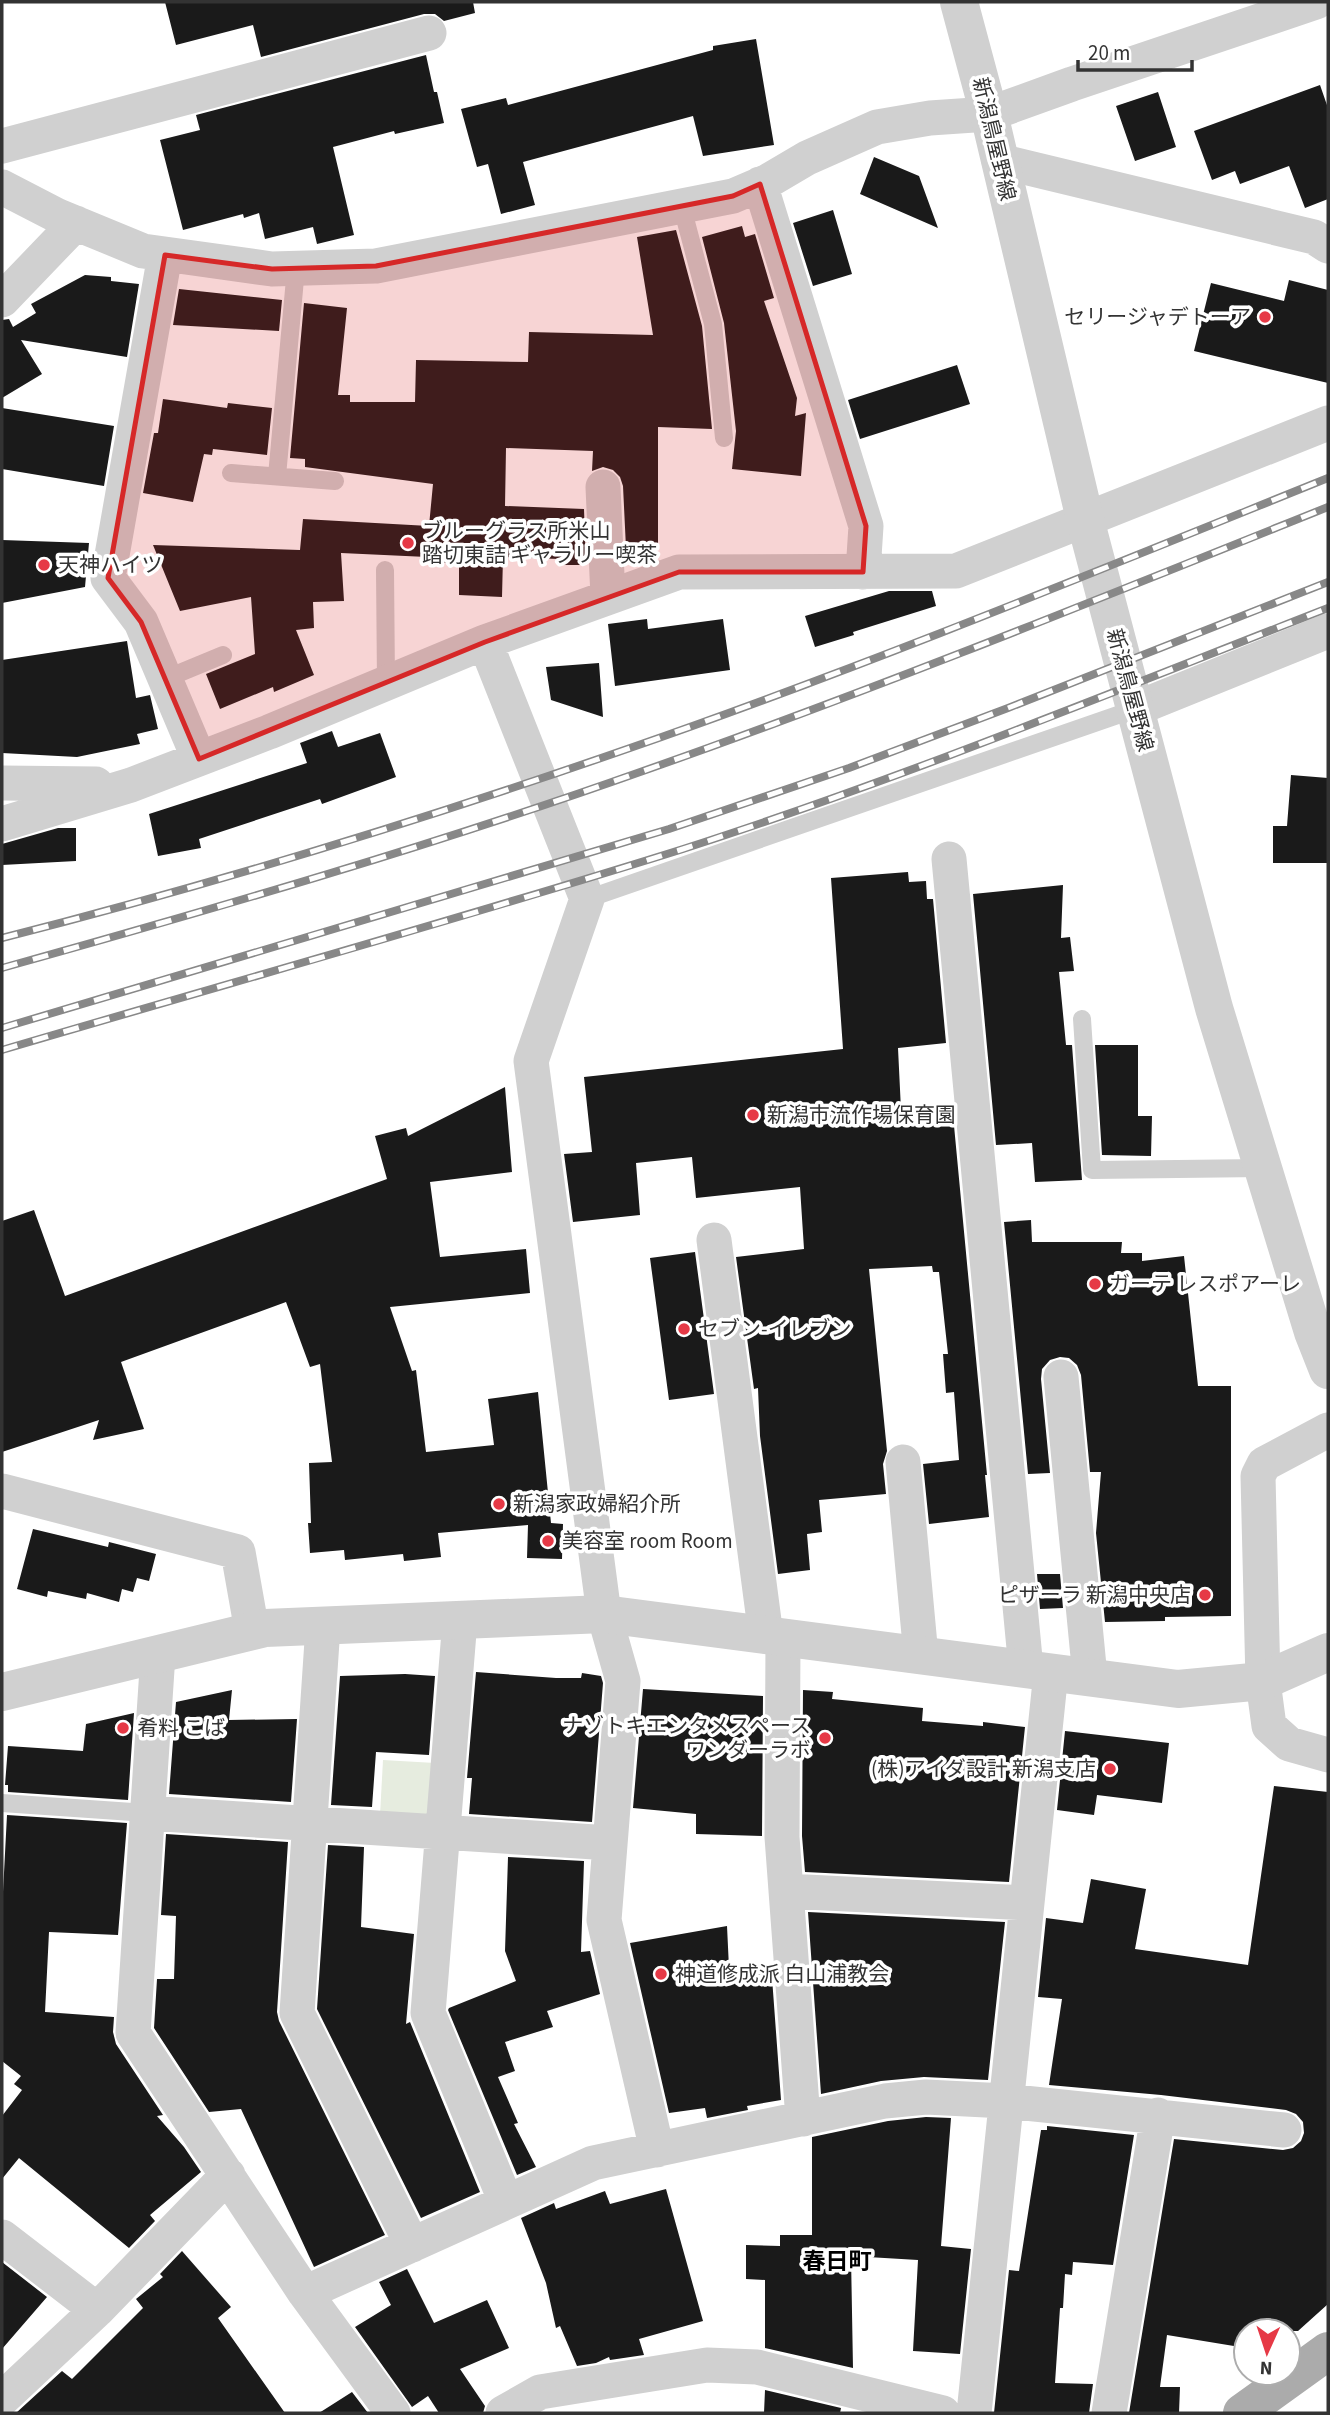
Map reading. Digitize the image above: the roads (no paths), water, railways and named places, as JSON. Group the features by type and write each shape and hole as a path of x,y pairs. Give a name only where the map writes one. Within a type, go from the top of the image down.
{"main road":[{"path":"1242,2413 1328,2351"}],"street":[{"name":"新潟鳥屋野線","path":"959,2 989,114 1085,519 1214,1008 1313,1332 1328,1370"},
{"path":"3,184 76,223 143,251 272,269 376,266 733,196 807,158 877,127 930,118 989,114 1316,2"},
{"path":"2,146 429,33"},
{"path":"999,161 1314,237 1328,246"},
{"path":"760,184 866,526 863,572"},
{"path":"2,300 76,223"},
{"path":"165,255 108,578 141,622 199,759"},
{"path":"2,824 131,785 485,642 678,572 956,571 1328,423"},
{"path":"603,487 608,597"},
{"path":"1135,709 1328,631"},
{"path":"485,642 587,899 531,1061 604,1614 623,1681 604,1920 657,2150"},
{"path":"2,783 131,785"},
{"path":"950,859 1039,1670 1027,1903 974,2413"},
{"path":"714,1240 775,1637 782,1837 803,2119"},
{"path":"1061,1377 1090,1677"},
{"path":"1328,1430 1264,1464 1258,1476 1263,1681 1269,1727 1289,1744 1328,1755"},
{"path":"903,1462 921,1656"},
{"path":"2,1491 238,1552 252,1631"},
{"path":"2,1692 265,1628 604,1614 1178,1689 1263,1681 1328,1652"},
{"path":"460,1620 428,2013 506,2202"},
{"path":"323,1626 298,2013 412,2245"},
{"path":"158,1654 133,2033 305,2293 393,2413"},
{"path":"147,1813 610,1843"},
{"path":"786,1891 1027,1903"},
{"path":"305,2293 593,2163 885,2101 926,2097 1006,2101 1284,2130"},
{"path":"1109,2413 1158,2115"},
{"path":"2,2399 97,2310 228,2175"},
{"path":"2,2237 97,2310"},
{"path":"503,2413 540,2392 708,2365 757,2367 943,2413"}],"lane":[{"path":"682,207 713,324 724,438"},
{"path":"277,476 296,268"},
{"path":"231,473 335,481"},
{"path":"385,570 386,683"},
{"path":"165,680 223,655"},
{"path":"587,899 1135,709"},
{"path":"1082,1019 1092,1170 1263,1168"},
{"path":"2,1803 147,1813"}],"railway":[{"path":"2,938 318,850 630,748 894,651 1328,478"},
{"path":"2,968 324,875 564,799 901,676 1328,507"},
{"path":"2,1028 669,829 849,768 1328,582"},
{"path":"2,1050 513,901 765,822 1007,733 1328,608"}],"place":[{"name":"セリージャデトーア","path":"1265,317"},
{"name":"ブルーグラス所米山 踏切東詰 ギャラリー喫茶","path":"408,543"},
{"name":"天神ハイツ","path":"44,565"},
{"name":"新潟市流作場保育園","path":"753,1115"},
{"name":"ガーテ レスポアーレ","path":"1095,1284"},
{"name":"セブン-イレブン","path":"684,1329"},
{"name":"新潟家政婦紹介所","path":"499,1504"},
{"name":"美容室 room Room","path":"548,1541"},
{"name":"ピザーラ 新潟中央店","path":"1205,1595"},
{"name":"肴料 こば","path":"123,1728"},
{"name":"ナゾトキエンタメスペース ワンダーラボ","path":"825,1738"},
{"name":"(株)アイダ設計 新潟支店","path":"1110,1769"},
{"name":"神道修成派 白山浦教会","path":"661,1974"}],"district":[{"name":"春日町","path":"837,2261"}]}
